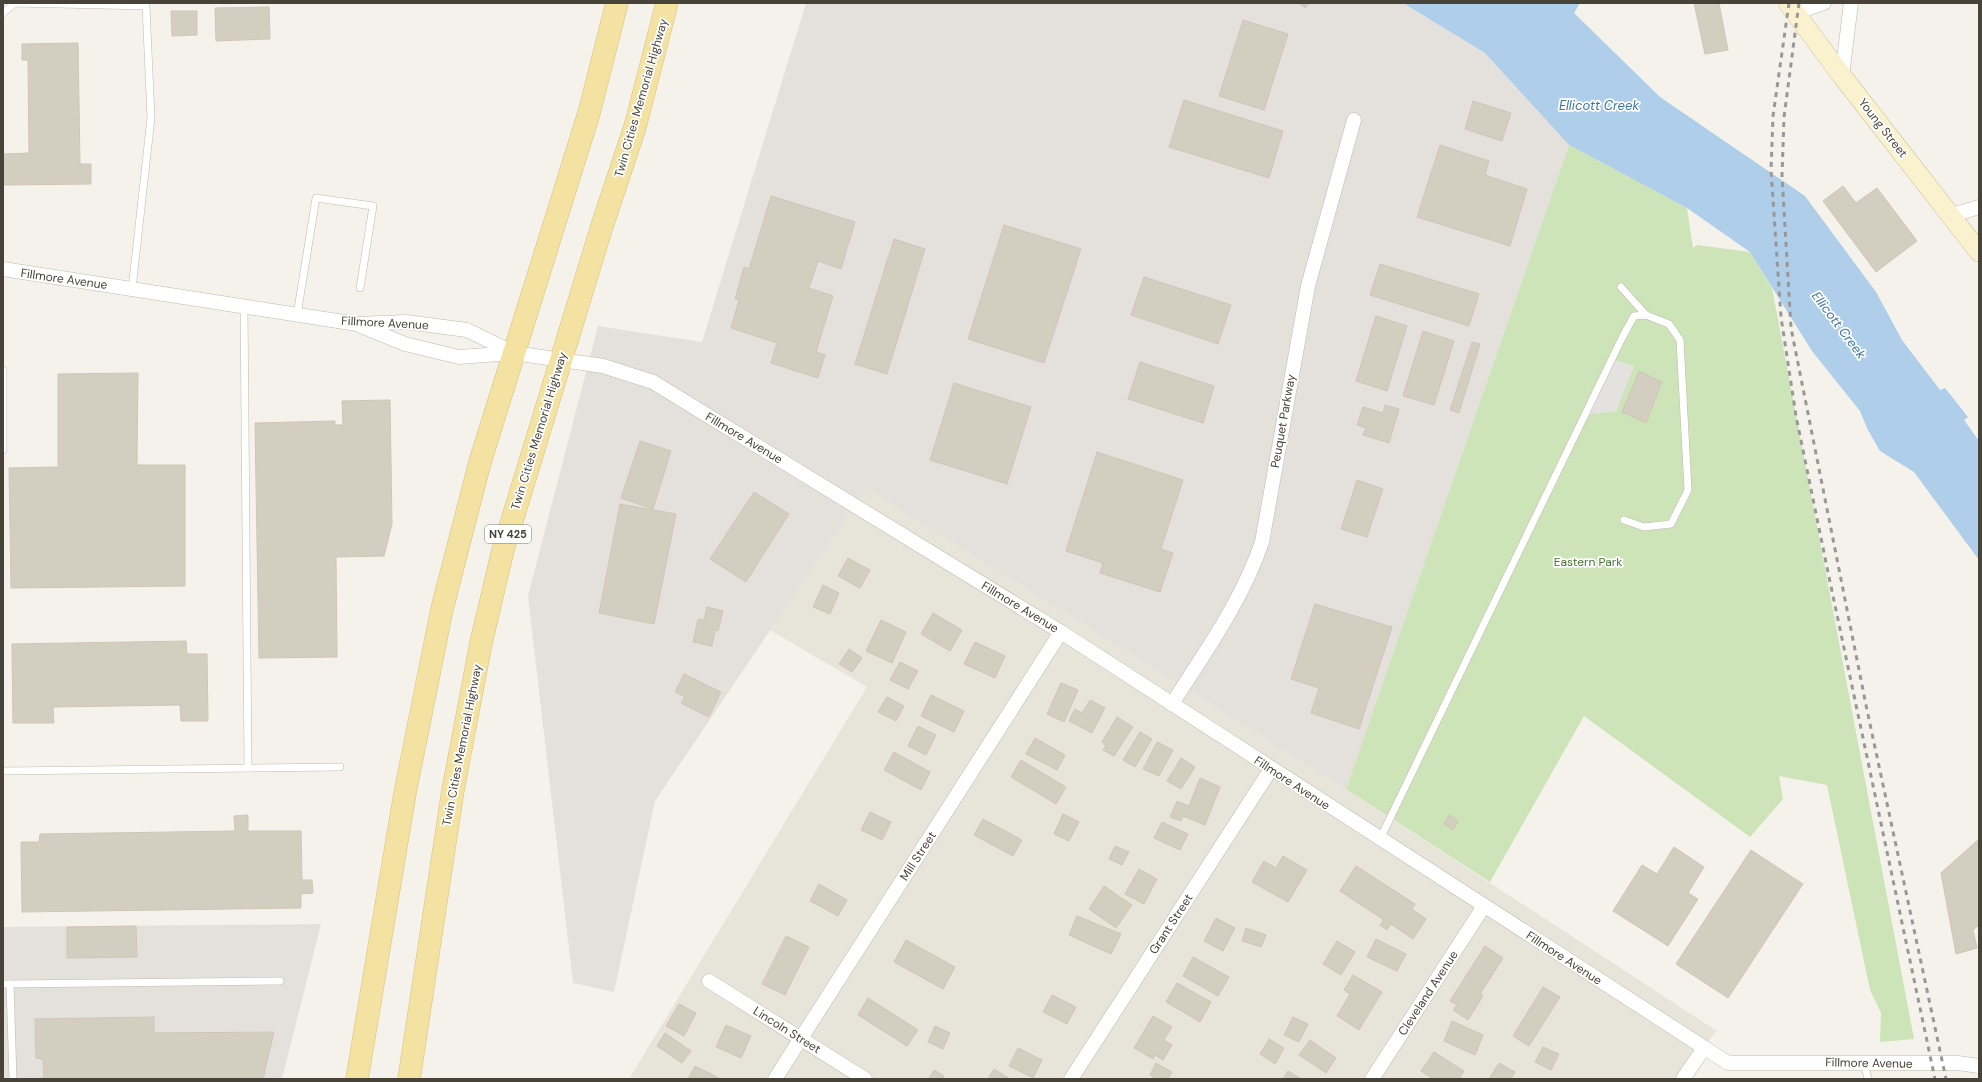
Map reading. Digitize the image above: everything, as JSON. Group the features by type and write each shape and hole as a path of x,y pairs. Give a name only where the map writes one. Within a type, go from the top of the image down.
{"main road":[{"path":"357,1079 406,793 442,609 480,462 574,166 617,3"},
{"name":"Twin Cities Memorial Highway","path":"409,1079 453,790 481,643 505,543 602,226 635,128 667,3"}],"street":[{"path":"1792,8 1824,3"},
{"path":"1842,76 1851,3"},
{"name":"Young Street","path":"1792,8 1842,76 1952,215 1979,252"},
{"name":"Peuquet Parkway","path":"1172,704 1240,596 1252,570 1262,542 1308,286 1354,120"},
{"path":"1952,215 1979,207"},
{"name":"Fillmore Avenue","path":"3,270 357,324 406,322 467,330 514,353 603,366 653,382 1061,632 1270,769 1728,1063 1958,1063 1979,1066"},
{"path":"357,324 405,344 459,357 514,353"},
{"name":"Mill Street","path":"775,1079 1061,632"},
{"name":"Grant Street","path":"1071,1079 1270,769"},
{"name":"Cleveland Avenue","path":"1372,1079 1484,906"},
{"name":"Lincoln Street","path":"709,981 865,1079"},
{"path":"1683,1079 1704,1048"}],"lane":[{"path":"3,13 15,3 146,6 151,118 132,289"},
{"path":"297,314 316,198 373,206 360,288"},
{"path":"1621,287 1646,315"},
{"path":"244,306 248,768"},
{"path":"1380,839 1622,338 1634,316 1646,315 1669,324 1680,340 1688,490 1671,524 1644,527 1624,520"},
{"path":"3,370 3,450"},
{"path":"3,772 340,767"},
{"path":"13,1079 7,984 280,981"},
{"path":"1864,1063 1868,1079"}],"shaded area":[{"path":"806,3 1403,3 1485,53 1569,145 1346,789 866,488 655,801 614,992 573,983 528,596 598,326 702,342"},
{"path":"1612,359 1634,366 1616,412 1585,414"},
{"path":"866,487 1346,789 1717,1031 1676,1079 629,1079 867,687 770,630"},
{"path":"321,924 282,1079 3,1079 3,927"}],"green space":[{"name":"Eastern Park","path":"1569,145 1687,208 1693,248 1697,245 1750,252 1772,288 1914,1039 1880,1042 1881,1013 1870,990 1827,785 1779,776 1783,799 1750,837 1584,716 1490,882 1346,789"}],"water":[{"name":"Ellicott Creek","path":"1403,3 1580,3 1574,13 1660,97 1805,196 1876,292 1902,340 1940,390 1945,388 1968,417 1964,420 1979,441 1979,560 1914,472 1880,451 1868,430 1860,411 1812,351 1750,252 1687,208 1569,145 1485,53"}],"building":[{"path":"1299,3 1309,3 1305,8"},
{"path":"1694,3 1719,3 1728,50 1705,54"},
{"path":"269,7 270,39 216,41 215,8"},
{"path":"171,11 197,11 197,35 172,36"},
{"path":"1243,20 1288,34 1264,110 1219,96"},
{"path":"78,43 80,164 91,164 91,184 3,185 3,154 29,153 28,60 22,60 22,44"},
{"path":"1184,100 1283,131 1269,178 1169,147"},
{"path":"1473,101 1511,113 1502,141 1465,129"},
{"path":"1440,145 1489,161 1485,175 1527,189 1510,246 1417,217"},
{"path":"1843,186 1856,203 1877,188 1917,241 1876,272 1823,201"},
{"path":"771,196 855,222 841,269 818,261 809,288 833,296 816,352 825,355 818,378 771,363 777,343 731,328 739,300 735,299 744,267 749,269"},
{"path":"1004,225 1081,249 1044,363 968,339"},
{"path":"894,239 925,249 887,374 855,364"},
{"path":"1380,264 1479,294 1469,326 1370,295"},
{"path":"1144,277 1231,305 1218,344 1131,315"},
{"path":"1376,316 1407,326 1387,391 1356,381"},
{"path":"1423,331 1454,341 1434,405 1403,396"},
{"path":"1472,342 1480,344 1459,413 1450,410"},
{"path":"1140,362 1214,386 1203,423 1128,399"},
{"path":"1639,371 1662,382 1646,423 1622,412"},
{"path":"138,373 137,465 185,465 185,586 11,588 9,468 58,467 58,374"},
{"path":"954,383 1031,407 1007,484 930,460"},
{"path":"390,400 392,524 384,556 336,557 337,657 259,658 255,423 335,421 335,425 343,425 342,401"},
{"path":"1385,405 1399,409 1389,443 1363,435 1366,428 1357,425 1363,407 1383,413"},
{"path":"640,441 671,451 653,509 621,498"},
{"path":"1097,452 1183,480 1161,549 1173,553 1160,592 1100,573 1103,563 1066,551"},
{"path":"1357,480 1383,489 1367,537 1341,529"},
{"path":"754,492 789,514 746,582 710,559"},
{"path":"620,504 676,514 654,624 599,613"},
{"path":"848,558 870,570 860,588 838,576"},
{"path":"823,585 839,593 830,614 813,607"},
{"path":"1315,604 1392,627 1359,729 1311,713 1319,688 1291,679"},
{"path":"707,607 723,611 718,631 715,630 712,646 693,642 698,619 704,620"},
{"path":"933,613 962,630 950,651 921,634"},
{"path":"881,620 906,632 892,663 866,651"},
{"path":"186,641 187,654 207,654 208,721 181,721 180,705 53,707 54,723 13,723 12,644"},
{"path":"975,642 1005,656 995,678 964,664"},
{"path":"849,649 862,658 852,672 839,664"},
{"path":"900,662 918,671 908,689 890,680"},
{"path":"684,674 721,692 709,717 681,703 685,697 675,692"},
{"path":"1061,683 1078,690 1064,722 1047,714"},
{"path":"931,695 964,711 954,732 921,716"},
{"path":"887,697 904,706 896,721 878,712"},
{"path":"1090,700 1105,708 1092,733 1069,721 1075,709 1082,713"},
{"path":"1117,717 1133,727 1114,756 1103,750 1106,745 1102,742"},
{"path":"918,726 936,735 926,755 908,746"},
{"path":"1140,732 1152,739 1135,767 1123,760"},
{"path":"1035,738 1065,755 1057,770 1026,754"},
{"path":"1157,742 1173,750 1159,776 1143,769"},
{"path":"894,752 930,772 921,790 884,770"},
{"path":"1181,758 1195,767 1181,789 1167,781"},
{"path":"1021,760 1066,787 1056,804 1011,777"},
{"path":"1200,778 1220,787 1205,825 1183,816 1181,821 1170,817 1177,801 1189,806"},
{"path":"870,812 891,822 882,840 861,830"},
{"path":"1063,814 1079,822 1069,841 1054,834"},
{"path":"248,815 248,831 301,831 302,880 312,880 313,893 301,894 301,908 22,912 21,842 39,842 40,834 235,831 234,816"},
{"path":"1449,815 1458,821 1453,830 1444,824"},
{"path":"983,819 1022,840 1013,856 974,835"},
{"path":"1162,822 1188,834 1180,850 1154,838"},
{"path":"1979,839 1979,925 1973,930 1977,948 1956,954 1941,873"},
{"path":"1115,846 1129,852 1122,865 1109,859"},
{"path":"1674,847 1704,867 1688,893 1698,899 1668,946 1613,911 1642,865 1657,874"},
{"path":"1751,850 1803,884 1728,998 1676,964"},
{"path":"1283,856 1307,870 1288,902 1252,882 1264,861 1276,868"},
{"path":"1356,866 1415,904 1412,909 1426,919 1413,939 1391,924 1387,930 1380,925 1384,920 1340,891"},
{"path":"1139,869 1157,879 1144,904 1125,894"},
{"path":"819,884 847,900 838,916 810,901"},
{"path":"1104,886 1132,905 1116,928 1089,909"},
{"path":"1077,916 1121,934 1111,954 1069,935"},
{"path":"1216,918 1235,928 1223,951 1204,941"},
{"path":"136,926 137,957 67,958 67,927"},
{"path":"1246,928 1266,935 1261,947 1242,941"},
{"path":"786,936 809,947 785,995 762,984"},
{"path":"1376,939 1406,954 1397,971 1367,957"},
{"path":"906,940 955,967 943,989 894,962"},
{"path":"1337,941 1355,952 1341,975 1323,964"},
{"path":"1485,946 1503,958 1480,994 1483,996 1468,1020 1453,1010 1457,1005 1450,1001"},
{"path":"1193,957 1229,977 1218,996 1183,976"},
{"path":"1353,975 1382,992 1359,1030 1337,1016 1350,994 1344,990"},
{"path":"1177,983 1211,1002 1200,1022 1166,1002"},
{"path":"1543,987 1560,997 1529,1046 1513,1036"},
{"path":"1052,995 1076,1007 1067,1024 1043,1012"},
{"path":"868,998 918,1030 907,1046 858,1015"},
{"path":"679,1004 696,1013 684,1036 666,1026"},
{"path":"1153,1016 1172,1027 1164,1040 1172,1045 1163,1060 1155,1055 1153,1059 1134,1048"},
{"path":"154,1017 154,1033 274,1032 263,1079 31,1079 44,1078 43,1059 36,1058 35,1019"},
{"path":"1293,1017 1308,1024 1299,1042 1284,1035"},
{"path":"1452,1021 1483,1035 1475,1055 1444,1041"},
{"path":"726,1025 751,1036 741,1058 716,1047"},
{"path":"935,1026 950,1033 943,1049 928,1042"},
{"path":"665,1033 691,1051 682,1063 657,1046"},
{"path":"1269,1039 1284,1048 1275,1064 1260,1054"},
{"path":"1310,1040 1336,1058 1326,1073 1299,1055"},
{"path":"1543,1047 1559,1054 1551,1070 1535,1062"},
{"path":"1018,1048 1042,1060 1033,1078 1009,1066"},
{"path":"1434,1052 1464,1071 1459,1079 1433,1079 1421,1071"},
{"path":"1156,1063 1172,1072 1168,1079 1157,1079 1150,1075"},
{"path":"1499,1063 1515,1072 1511,1079 1489,1079"},
{"path":"695,1066 721,1079 688,1079"},
{"path":"994,1069 1010,1079 988,1079"},
{"path":"934,1070 944,1076 942,1079 929,1079"},
{"path":"1288,1071 1301,1079 1283,1079"}],"railway":[{"path":"1789,3 1773,116 1771,170 1781,317 1796,416 1935,1079"},
{"path":"1799,3 1784,117 1782,176 1791,328 1867,710 1946,1079"}]}
